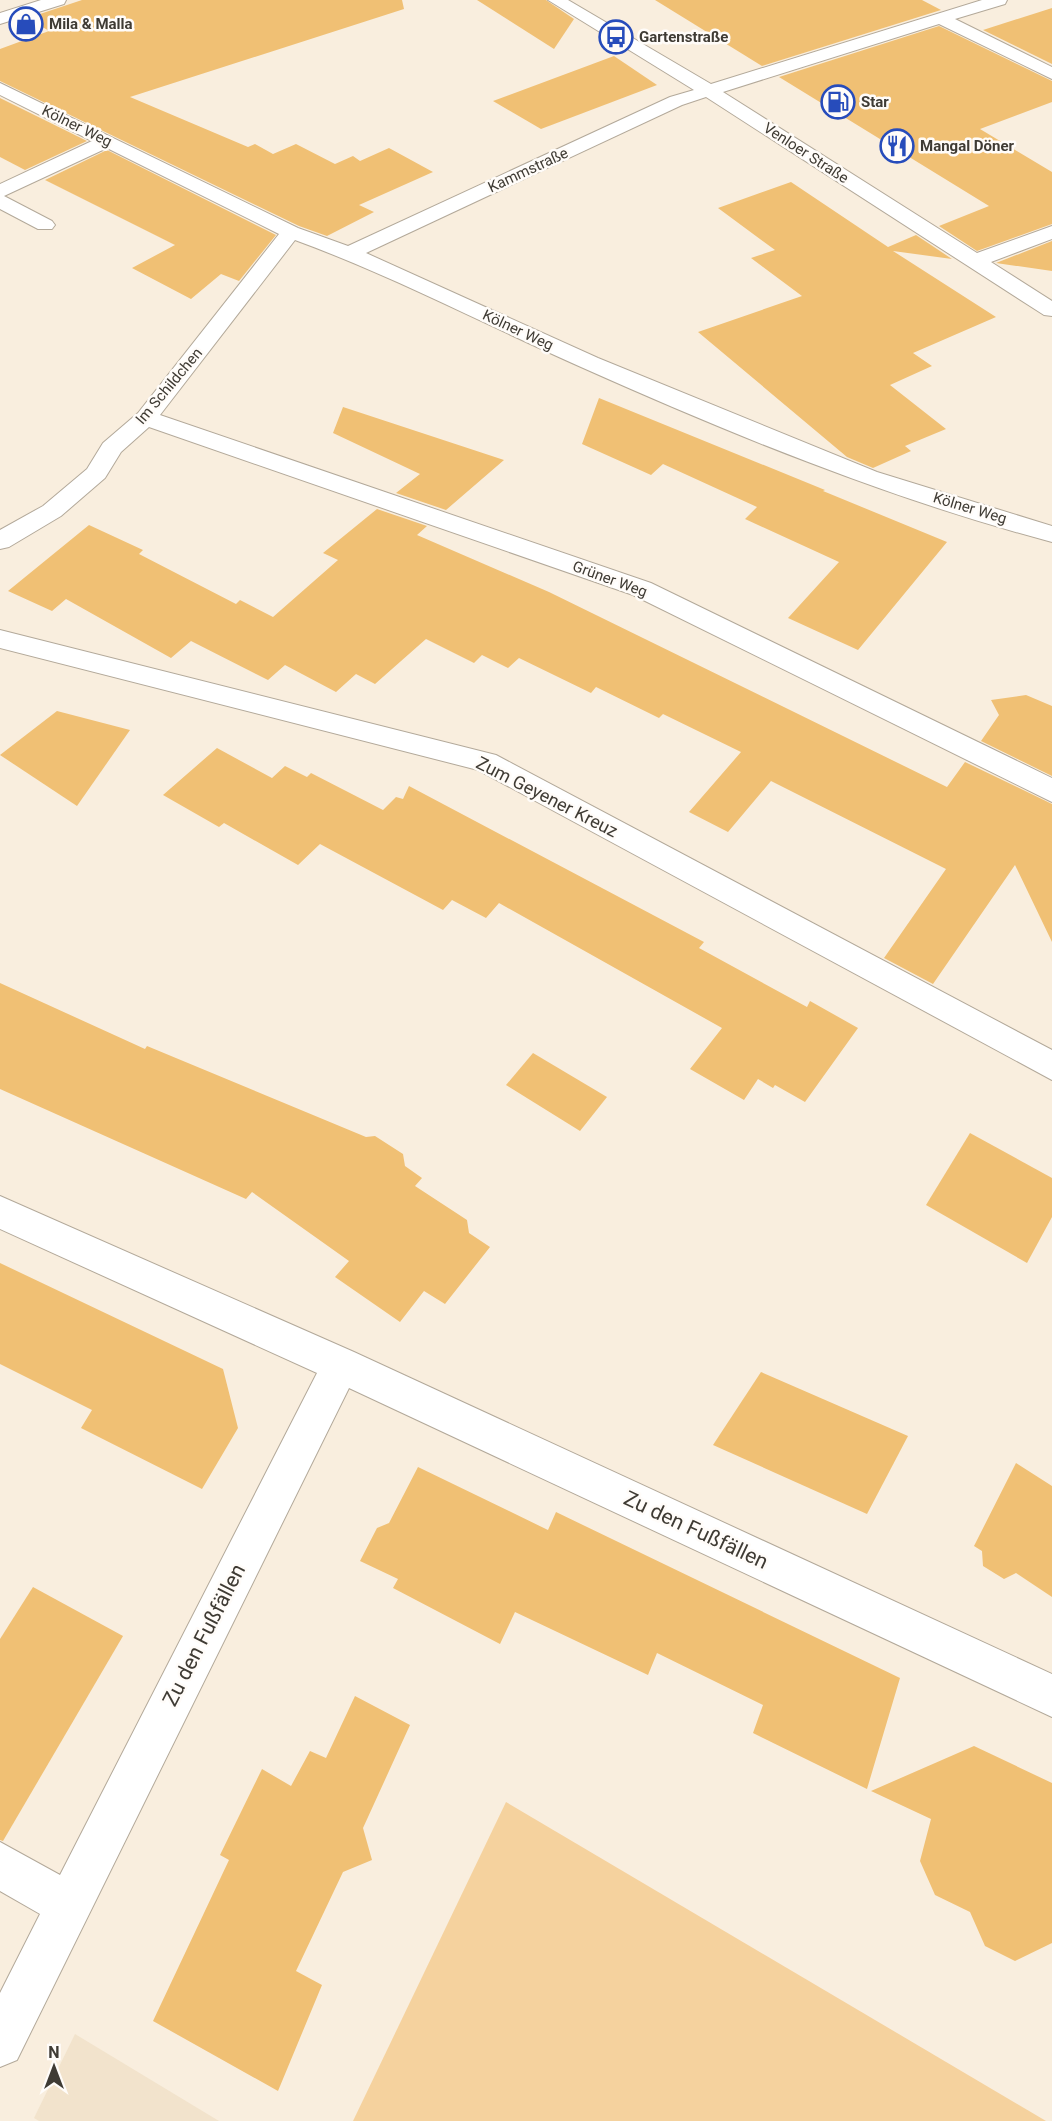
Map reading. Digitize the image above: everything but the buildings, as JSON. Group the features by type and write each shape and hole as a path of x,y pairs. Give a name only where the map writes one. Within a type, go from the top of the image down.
{"street":[{"path":"0,19 58,0"},
{"name":"Venloer Straße","path":"556,0 709,91 1052,310"},
{"path":"709,91 999,0"},
{"path":"940,18 1052,74"},
{"name":"Kölner Weg","path":"0,88 291,232 349,253 590,363 868,477 1052,534"},
{"name":"Kammstraße","path":"349,253 676,101 709,91"},
{"path":"0,191 107,141"},
{"path":"0,201 45,225"},
{"name":"Im Schildchen","path":"0,541 52,511 97,473 111,448 146,418 291,232"},
{"path":"974,261 1052,232"},
{"name":"Grüner Weg","path":"146,418 642,589 1052,791"},
{"name":"Zum Geyener Kreuz","path":"0,639 486,762 1052,1066"},
{"name":"Zu den Fußfällen","path":"0,1212 341,1365 1052,1696"},
{"name":"Zu den Fußfällen","path":"0,2043 341,1365"},
{"path":"0,1865 68,1905"}],"shaded area":[{"path":"506,1802 1046,2121 353,2121"},
{"path":"75,2034 219,2121 39,2121 34,2118"}],"place":[{"name":"Mila & Malla","path":"26,24"},
{"name":"Gartenstraße","path":"616,37"},
{"name":"Star","path":"838,102"},
{"name":"Mangal Döner","path":"897,146"}]}
